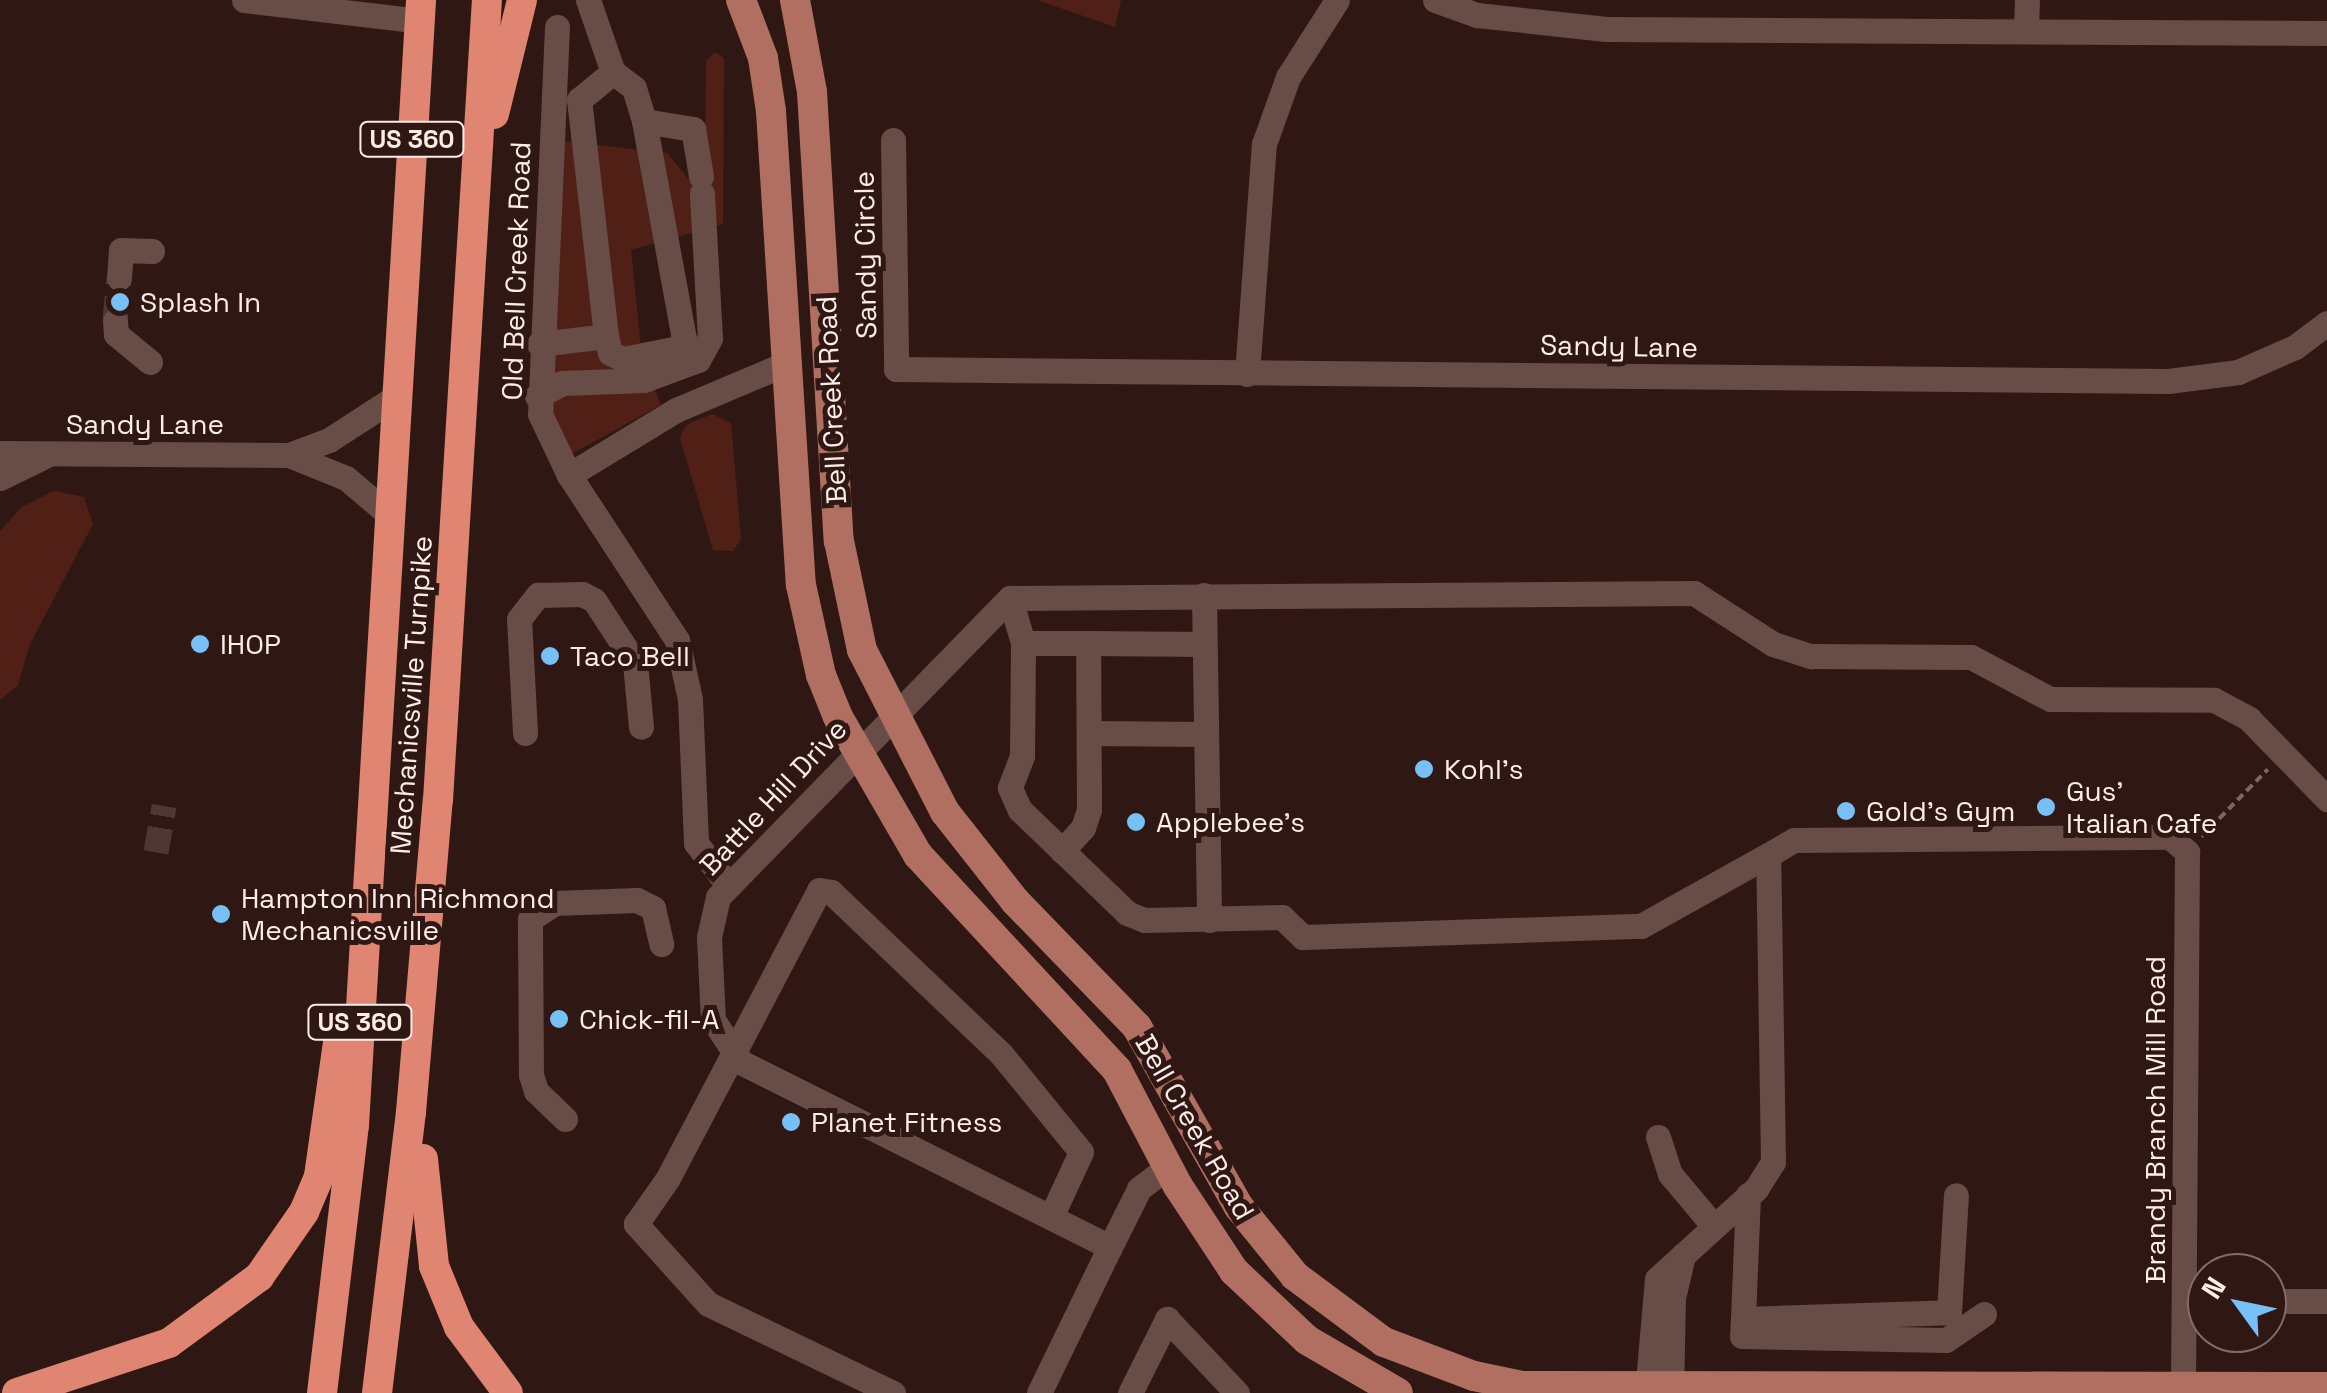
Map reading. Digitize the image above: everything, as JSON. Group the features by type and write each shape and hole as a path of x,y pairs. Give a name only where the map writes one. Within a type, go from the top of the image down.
{"highway":[{"name":"Mechanicsville Turnpike","path":"377,1393 412,1112 438,800 487,0"},
{"path":"475,194 522,0"},
{"name":"Mechanicsville Turnpike","path":"322,1393 354,1125 420,10"},
{"path":"17,1393 128,1360 208,1321 260,1277 304,1212 329,1129 382,650"},
{"path":"438,800 425,1227 459,1327 508,1393"}],"main road":[{"name":"Bell Creek Road","path":"741,0 767,80 795,540 810,637 856,754 941,883 1104,1052 1204,1230 1268,1309 1308,1340 1398,1393"},
{"name":"Bell Creek Road","path":"795,0 812,92 845,586 862,650 891,716 978,856 1137,1027 1239,1207 1295,1276 1360,1327 1443,1366 1522,1386 1659,1391 2327,1387"}],"street":[{"path":"244,0 420,10"},
{"path":"588,0 612,72 634,88 644,121 684,338 678,348 623,359 610,353 606,336 580,100 612,72"},
{"name":"Old Bell Creek Road","path":"588,0 557,37 538,396 545,432 569,475 677,640 690,700 694,833 728,885"},
{"path":"1247,374 1264,144 1288,78 1337,0"},
{"path":"1435,0 1492,18 1606,29 2026,28 2327,33"},
{"path":"2026,28 2027,0"},
{"path":"538,396 562,384 662,376 698,360 710,338 702,184 694,130 644,121"},
{"name":"Sandy Circle","path":"892,140 896,370"},
{"path":"119,278 120,250 152,251"},
{"path":"115,321 116,334 150,362"},
{"name":"Sandy Lane","path":"896,370 2168,381 2238,372 2296,347 2327,323"},
{"path":"539,344 606,336"},
{"path":"569,475 676,410 785,364"},
{"name":"Sandy Lane","path":"0,453 289,455 330,440 397,396"},
{"path":"0,478 50,453"},
{"name":"Sandy Lane","path":"289,455 346,478 391,516"},
{"path":"2187,852 2170,838 1794,840 1642,926 1303,936 1282,917 1163,922 1127,913 1020,810 1010,788 1022,756 1023,644 1010,598 1694,593 1773,644 1811,656 1971,657 2050,699 2214,700 2248,719 2327,799"},
{"path":"1204,594 1210,920"},
{"path":"525,733 520,619 538,595 594,600 634,662 641,727"},
{"name":"Battle Hill Drive","path":"733,1053 713,1020 710,956 718,897 1010,598"},
{"path":"1062,851 1083,828 1089,810 1088,643"},
{"path":"1023,644 1204,644"},
{"path":"1089,733 1206,734"},
{"name":"Brandy Branch Mill Road","path":"2187,852 2194,1253"},
{"path":"1659,1391 1673,1298 1686,1246 1748,1195 1773,1162 1777,1137 1768,855"},
{"path":"893,1393 708,1304 638,1235 636,1224 668,1178 809,900 819,890 831,892 1002,1055 1081,1152 1052,1217"},
{"path":"565,1119 536,1092 531,1075 530,918 555,903 637,900 653,908 661,944"},
{"path":"733,1053 1110,1247"},
{"path":"1658,1138 1670,1174 1712,1224"},
{"path":"1038,1393 1139,1189 1169,1166"},
{"path":"1748,1195 1742,1336 1946,1340 1984,1314"},
{"path":"1743,1319 1950,1312 1956,1196"},
{"path":"2287,1301 2327,1301"},
{"path":"1130,1393 1168,1319 1237,1393"},
{"name":"Brandy Branch Mill Road","path":"2183,1388 2188,1353"}],"path":[{"path":"2187,852 2282,754"}],"shaded area":[{"path":"1037,0 1121,0 1115,27"},
{"path":"715,52 724,58 723,224 631,250 642,357 661,405 570,455 550,412 562,141 667,153 690,181 705,177 706,61"},
{"path":"712,414 731,423 741,539 733,551 713,550 680,438 686,425"},
{"path":"54,491 84,497 93,524 30,644 18,685 0,700 0,531 22,507"}],"tunnel":[{"path":"115,321 119,278"},
{"path":"156,852 164,806"}],"place":[{"name":"Splash In","path":"120,302"},
{"name":"IHOP","path":"200,644"},
{"name":"Taco Bell","path":"550,656"},
{"name":"Kohl's","path":"1424,769"},
{"name":"Gus' Italian Cafe","path":"2046,807"},
{"name":"Gold's Gym","path":"1846,811"},
{"name":"Applebee's","path":"1136,822"},
{"name":"Hampton Inn Richmond Mechanicsville","path":"221,914"},
{"name":"Chick-fil-A","path":"559,1019"},
{"name":"Planet Fitness","path":"791,1122"}]}
